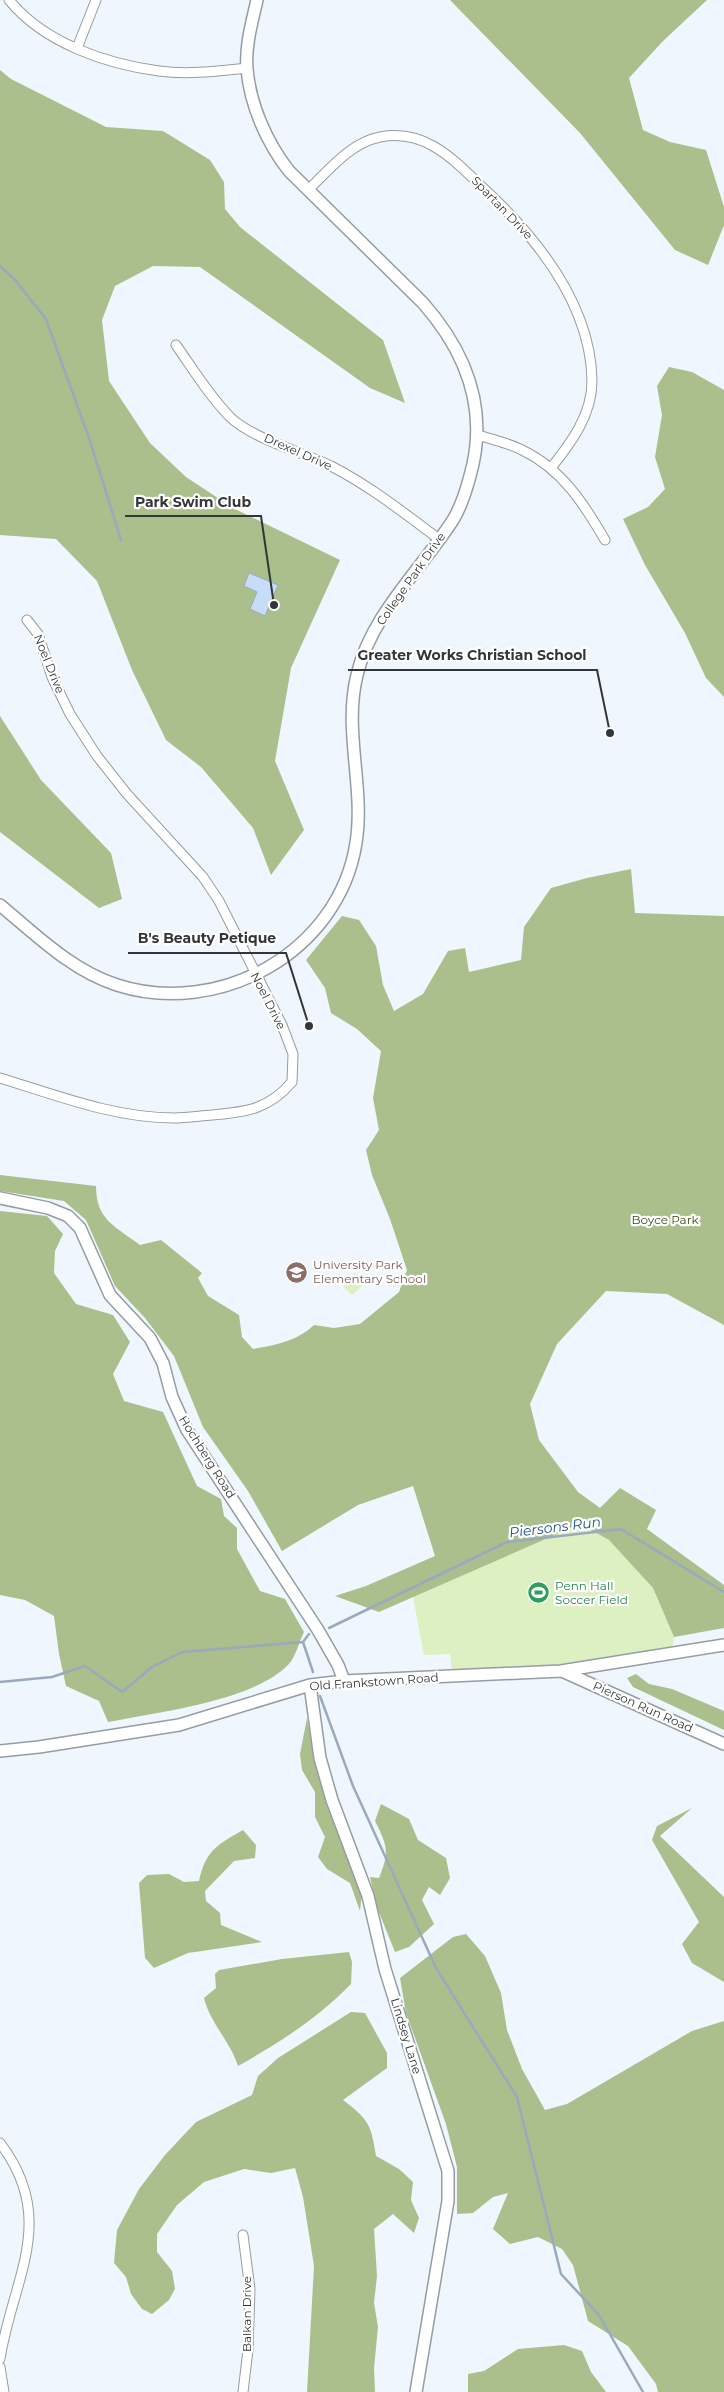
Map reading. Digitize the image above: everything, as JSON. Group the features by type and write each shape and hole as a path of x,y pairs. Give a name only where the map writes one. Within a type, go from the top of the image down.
{"street":[{"path":"9,0 16,9 42,29 76,48 120,63 160,71 195,73 247,68"},
{"path":"76,48 96,0"},
{"name":"College Park Drive","path":"0,905 77,965 116,985 151,993 186,994 223,988 255,975 289,954 315,930 335,901 344,883 356,842 358,817 350,722 357,672 367,646 380,622 454,518 465,492 474,462 478,435 476,407 467,374 456,347 440,323 308,190 276,155 255,104 247,68 250,34 257,0"},
{"name":"Spartan Drive","path":"308,190 349,151 366,141 398,136 416,138 432,144 448,155 518,222 535,242 567,293 587,343 590,363 592,383 584,418 575,437 551,468"},
{"name":"Drexel Drive","path":"176,345 220,405 245,428 331,466 363,484 439,539"},
{"path":"478,435 523,450 551,468 569,485 580,499 606,540"},
{"name":"Noel Drive","path":"0,1078 83,1104 143,1116 174,1118 226,1114 264,1106 279,1097 292,1082 292,1054 282,1026 218,901 203,877 127,794 96,756 70,714 52,677 38,634 27,620"},
{"name":"Hochberg Road","path":"0,1198 48,1208 68,1216 80,1228 110,1294 150,1338 163,1363 172,1397 187,1430 318,1630 338,1665 344,1681"},
{"name":"Old Frankstown Road","path":"0,1751 39,1747 179,1725 310,1685 344,1681 561,1671 724,1645"},
{"name":"Pierson Run Road","path":"561,1671 724,1744"},
{"name":"Lindsey Lane","path":"310,1685 320,1758 332,1800 368,1896 385,1969 448,2171 448,2201 416,2392"},
{"path":"0,2143 16,2168 27,2202 29,2227 29,2248 24,2272 3,2340 0,2359"},
{"name":"Balkan Drive","path":"243,2235 250,2289 248,2350 243,2392"},
{"path":"0,2367 4,2392"}],"green space":[{"path":"450,0 707,0 663,41 629,78 643,130 670,142 706,150 724,207 724,225 708,265 675,250 580,133"},
{"path":"0,70 11,79 106,127 163,131 210,160 224,182 225,209 240,227 383,340 405,403 370,388 200,267 153,266 115,286 102,320 109,381 150,443 186,477 233,508 340,560 291,668 275,761 304,830 271,875 253,828 201,767 166,740 132,670 97,581 56,539 0,535"},
{"path":"669,367 692,372 724,390 724,697 706,678 685,633 645,565 623,519 648,507 665,489 655,457 662,415 657,386"},
{"path":"0,716 41,780 111,853 122,899 99,908 0,832"},
{"name":"Boyce Park","path":"631,869 635,913 724,916 724,1325 667,1294 606,1291 557,1344 530,1404 539,1440 578,1492 600,1508 620,1488 656,1510 647,1529 724,1585 724,1628 674,1637 653,1588 609,1540 580,1524 379,1612 335,1596 366,1586 435,1556 413,1486 358,1505 282,1551 248,1491 203,1427 174,1356 145,1318 115,1286 86,1220 64,1201 0,1191 0,1175 96,1186 99,1207 103,1215 115,1227 140,1245 161,1240 202,1273 198,1278 208,1296 239,1315 242,1337 253,1349 293,1339 314,1325 334,1328 360,1324 399,1292 407,1270 390,1219 372,1175 366,1150 379,1130 373,1098 381,1051 357,1029 331,1013 325,988 306,960 342,916 359,920 376,946 383,985 394,1011 423,994 448,951 465,948 469,972 521,960 524,927 551,888"},
{"path":"0,1211 47,1216 63,1234 55,1251 54,1273 76,1304 113,1315 130,1342 113,1374 124,1401 163,1412 197,1486 221,1499 224,1516 237,1528 237,1549 260,1591 285,1599 304,1632 296,1653 289,1664 273,1677 230,1696 178,1709 108,1722 99,1701 66,1686 54,1616 25,1600 0,1595"},
{"path":"355,1273 365,1283 352,1295 343,1286"},
{"name":"Penn Hall Soccer Field","path":"580,1524 609,1540 653,1588 674,1637 672,1650 561,1666 452,1671 450,1654 424,1655 413,1597"},
{"path":"636,1674 649,1684 672,1689 724,1711 724,1730 633,1687 627,1678"},
{"path":"307,1718 317,1770 326,1801 362,1893 360,1911 350,1883 327,1869 318,1857 325,1837 315,1817 315,1792 302,1770 300,1754"},
{"path":"381,1804 409,1819 418,1840 446,1858 450,1878 440,1895 429,1887 422,1900 434,1924 409,1947 395,1952 376,1905 370,1877 379,1878 385,1861 386,1848 375,1821"},
{"path":"692,1808 660,1836 724,1897 724,1982 692,1963 682,1944 699,1922 652,1840 657,1826"},
{"path":"243,1830 256,1845 255,1858 234,1861 205,1891 206,1901 220,1913 221,1925 262,1942 188,1953 154,1968 145,1958 139,1883 147,1875 169,1874 184,1882 199,1881 209,1855 219,1845"},
{"path":"466,1934 485,1956 501,1993 507,2030 522,2069 545,2110 567,2104 692,2031 724,2021 724,2392 658,2392 656,2384 628,2346 588,2321 573,2265 562,2249 538,2237 510,2244 493,2229 508,2193 493,2197 473,2213 457,2214 457,2167 446,2124 406,2013 400,1978 453,1937"},
{"path":"349,1952 352,1962 351,1984 298,2029 238,2066 230,2048 211,2016 204,1998 216,1988 215,1974 219,1970 282,1959"},
{"path":"351,2012 365,2013 387,2053 387,2068 343,2100 364,2118 370,2129 376,2156 399,2169 413,2182 411,2200 419,2218 414,2233 393,2214 374,2229 377,2276 374,2303 378,2327 374,2368 375,2392 307,2392 314,2266 303,2197 295,2168 271,2173 244,2169 204,2182 177,2205 157,2234 157,2252 172,2271 175,2289 169,2300 152,2314 142,2309 131,2294 126,2277 114,2263 117,2230 139,2189 165,2155 196,2122 252,2095 258,2076 278,2058"},
{"path":"564,2345 582,2351 591,2372 606,2392 468,2392 468,2374 484,2371 518,2349"}],"water":[{"path":"249,573 278,585 265,616 250,609 257,592 244,586"}],"waterway":[{"path":"0,266 15,280 46,319 90,441 121,540"},
{"name":"Piersons Run","path":"329,1628 507,1542 621,1529 724,1592"},
{"name":"Piersons Run","path":"0,1682 52,1677 85,1666 122,1692 152,1667 182,1652 303,1642 309,1634"},
{"path":"303,1642 313,1672"},
{"path":"320,1696 353,1786 436,1968 517,2097 561,2274 599,2315 643,2392"}],"place":[{"name":"Park Swim Club","path":"274,605"},
{"name":"Greater Works Christian School","path":"610,733"},
{"name":"B's Beauty Petique","path":"309,1026"},
{"name":"University Park Elementary School","path":"297,1272"},
{"name":"Penn Hall Soccer Field","path":"539,1593"}]}
